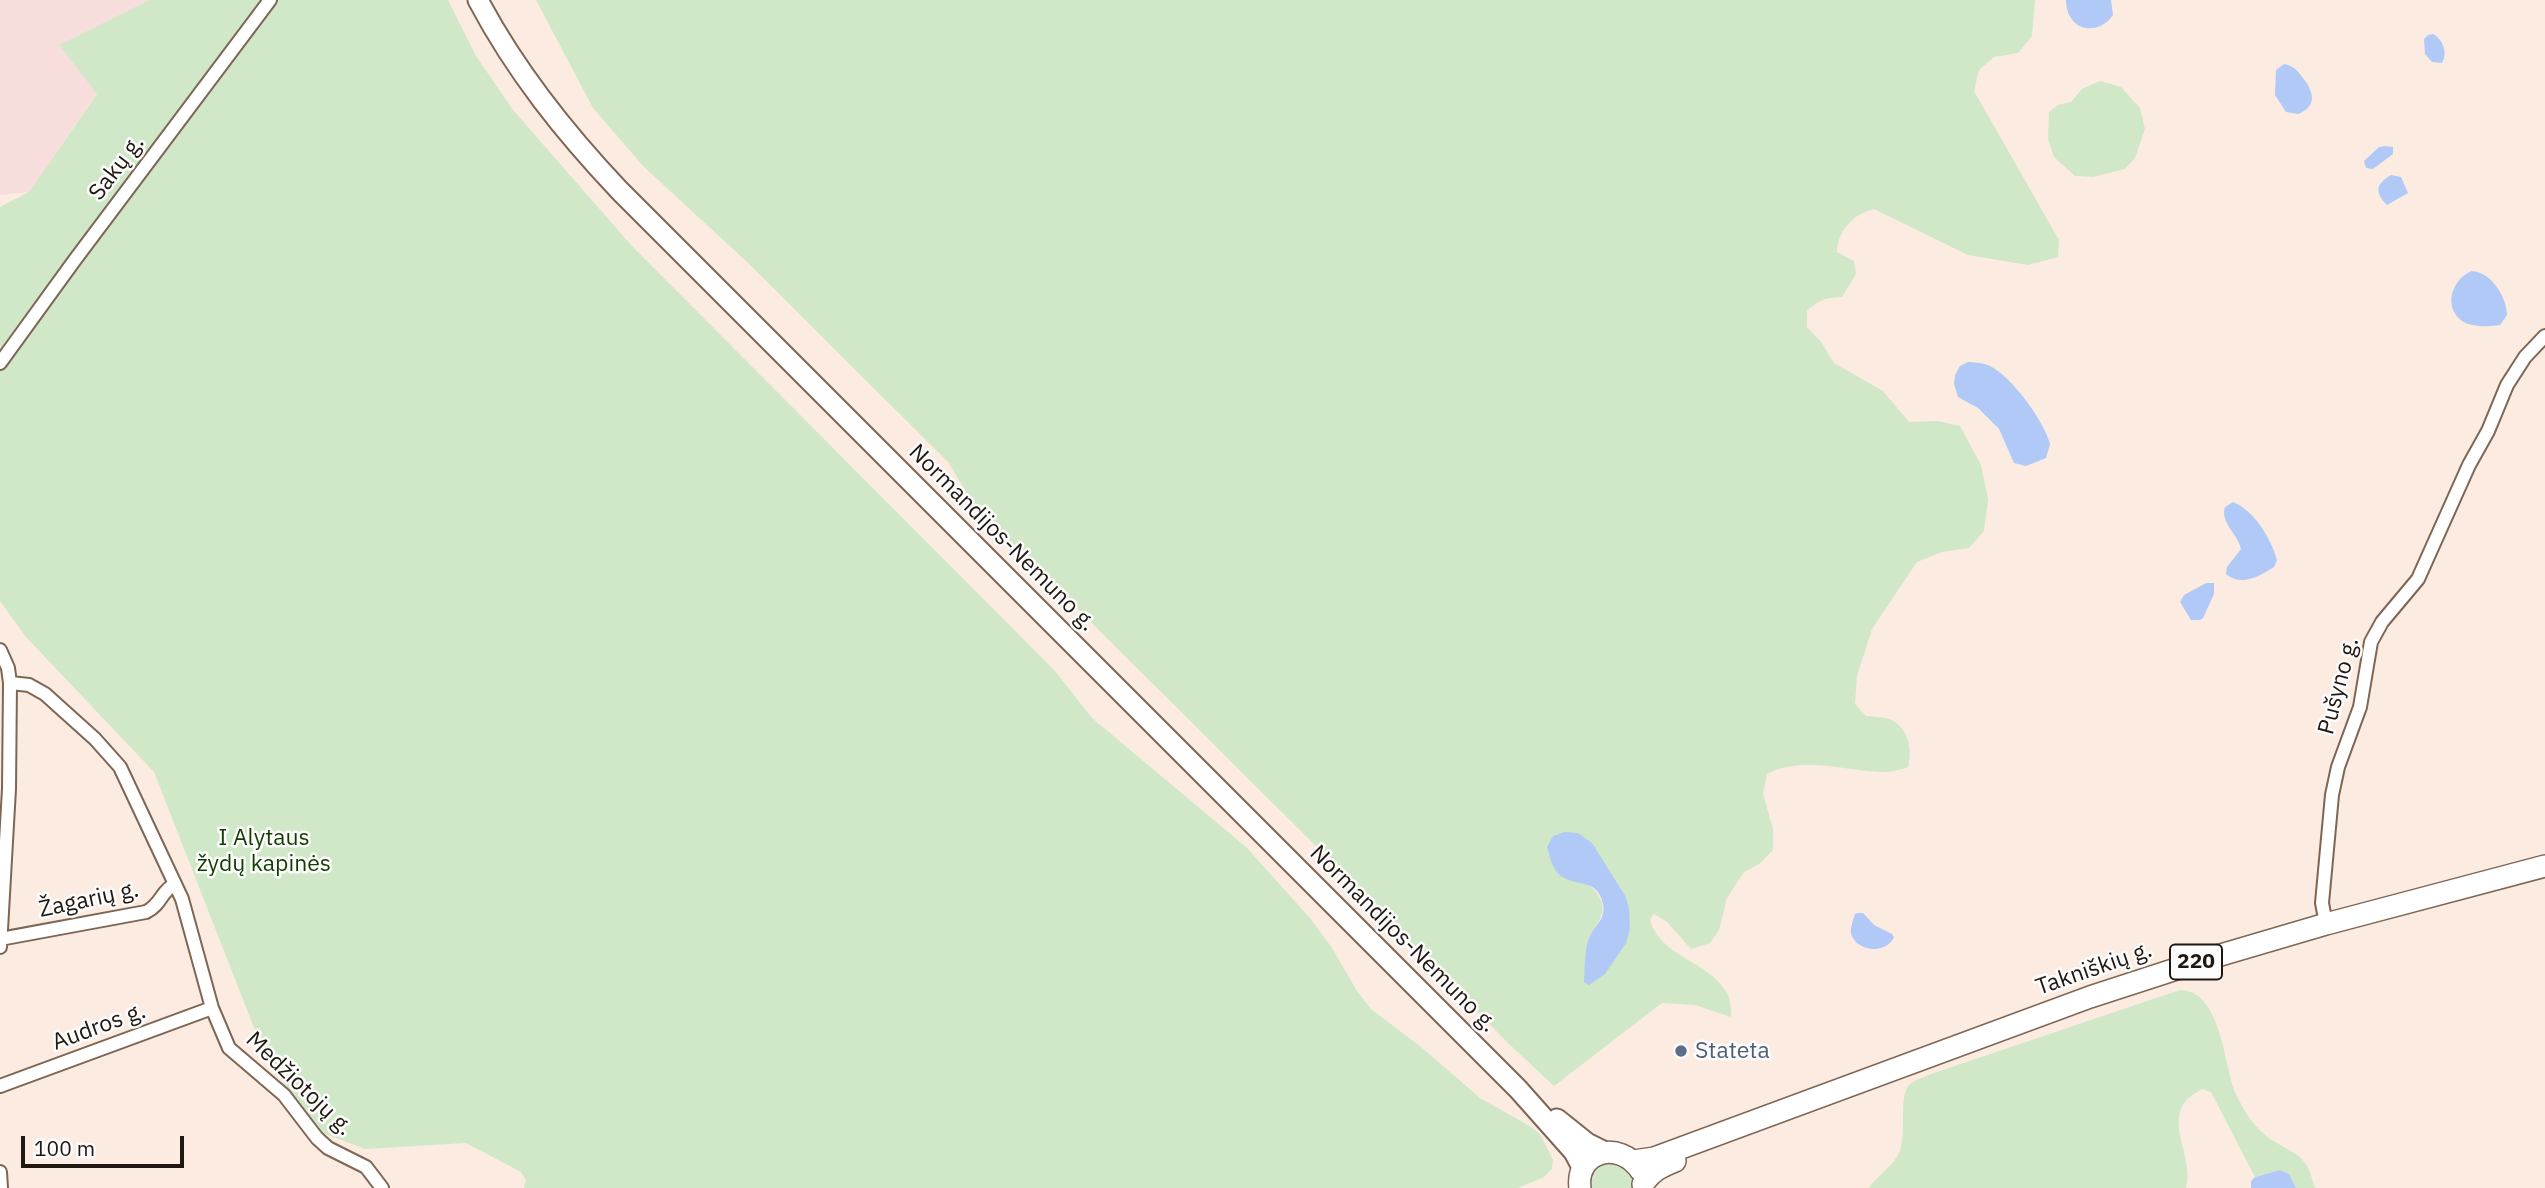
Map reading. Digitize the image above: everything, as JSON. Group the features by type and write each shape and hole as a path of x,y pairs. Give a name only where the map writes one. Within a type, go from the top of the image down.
{"main road":[{"name":"Normandijos-Nemuno g.","path":"478,0 528,83 570,137 620,191 1518,1089 1574,1152 1579,1182"},
{"name":"Takniškių g.","path":"1788,1110 1978,1036 2207,959 2545,866"},
{"name":"Normandijos-Nemuno g.","path":"1518,1089 1587,1143 1605,1152"},
{"name":"220","path":"1643,1186 1641,1171 1634,1161 1654,1158 1788,1110"},
{"name":"220","path":"1643,1186 1649,1174 1658,1168 1727,1141 1788,1110"},
{"path":"1579,1182 1592,1158 1605,1152 1615,1152 1634,1161"}],"street":[{"name":"Sakų g.","path":"0,363 270,0"},
{"name":"Pušyno g.","path":"2326,925 2322,903 2332,794 2338,767 2360,707 2375,631 2418,579 2507,385 2525,357 2545,336"},
{"path":"0,650 8,668 10,683 0,947"},
{"name":"Medžiotojų g.","path":"10,683 29,685 45,694 120,767 188,918 212,1008 229,1048 284,1095 317,1138 328,1148 366,1167 383,1188"},
{"name":"Žagarių g.","path":"0,939 146,912 156,907 167,888 174,884"},
{"name":"Audros g.","path":"0,1086 212,1008"},
{"path":"0,1172 1,1188"}],"shaded area":[{"path":"0,0 149,0 59,45 97,93 29,192 0,195"}],"green space":[{"name":"I Alytaus žydų kapinės","path":"149,0 448,0 476,56 513,110 631,245 1055,671 1092,718 1246,847 1310,918 1371,1009 1421,1047 1480,1098 1540,1134 1553,1160 1552,1169 1544,1177 1518,1188 524,1188 526,1180 521,1172 466,1143 365,1149 320,1132 267,1061 154,772 26,637 0,601 0,207 29,192 97,94 59,45"},
{"path":"536,0 2035,0 2032,36 2018,53 1994,57 1979,70 1974,91 2059,240 2058,257 2028,265 1968,255 1874,209 1853,219 1844,230 1837,252 1854,261 1856,274 1842,297 1823,300 1807,311 1807,327 1821,342 1834,363 1883,391 1909,422 1938,421 1960,426 1981,465 1988,499 1984,531 1969,548 1942,552 1917,562 1872,629 1857,676 1855,704 1866,716 1889,719 1901,727 1908,739 1908,767 1887,772 1811,765 1781,768 1767,774 1763,794 1773,829 1773,850 1759,864 1744,872 1727,898 1719,930 1710,943 1691,949 1667,922 1654,914 1650,919 1655,932 1664,943 1710,974 1720,984 1729,998 1731,1017 1695,1005 1662,1003 1554,1086 1508,1043 1332,862 974,506 949,463 746,261 643,166 593,108","holes":["1591,843 1626,897 1629,910 1589,939 1602,910 1600,898 1588,884"]},
{"path":"2100,81 2121,87 2140,108 2145,129 2135,158 2125,169 2093,177 2075,176 2054,157 2048,139 2049,112 2058,105 2071,102 2082,89"},
{"path":"2180,990 2194,993 2213,1015 2235,1092 2247,1114 2268,1138 2302,1159 2315,1188 2296,1188 2289,1174 2280,1170 2255,1177 2211,1092 2203,1089 2189,1098 2181,1109 2179,1120 2188,1174 2186,1188 1869,1188 1894,1161 1900,1150 1904,1098 1913,1082"},
{"path":"1611,1162 1627,1171 1632,1178 1633,1188 1588,1188 1595,1170"}],"water":[{"path":"2066,0 2111,0 2113,15 2099,27 2084,27 2071,18"},
{"path":"2433,34 2443,47 2445,55 2442,63 2432,62 2425,54 2424,39"},
{"path":"2284,64 2297,70 2311,92 2312,101 2308,108 2298,114 2286,112 2275,95 2276,70"},
{"path":"2379,147 2393,147 2393,154 2373,169 2366,168 2364,161"},
{"path":"2391,175 2401,177 2408,193 2387,205 2378,188"},
{"path":"2472,271 2485,276 2501,293 2507,315 2500,325 2470,324 2462,321 2452,308 2455,286"},
{"path":"1968,362 1990,366 2017,389 2047,434 2050,444 2046,458 2026,466 2014,463 1999,429 1978,408 1958,397 1954,384 1955,375 1960,366"},
{"path":"2233,502 2248,512 2261,526 2277,560 2274,567 2250,579 2238,580 2226,574 2227,567 2241,549 2224,513 2225,507"},
{"path":"2206,583 2214,583 2214,594 2203,618 2191,620 2180,602 2184,595"},
{"path":"1565,832 1578,833 1592,843 1626,897 1629,909 1630,929 1626,943 1605,974 1589,985 1584,982 1586,948 1601,919 1603,904 1596,890 1561,876 1553,866 1547,847 1553,836"},
{"path":"1863,913 1874,925 1892,934 1894,937 1890,943 1879,949 1872,949 1855,941 1851,928 1855,914"},
{"path":"2280,1170 2289,1174 2296,1188 2251,1188 2251,1181 2255,1177"}],"place":[{"name":"Stateta","path":"1681,1051"}]}
